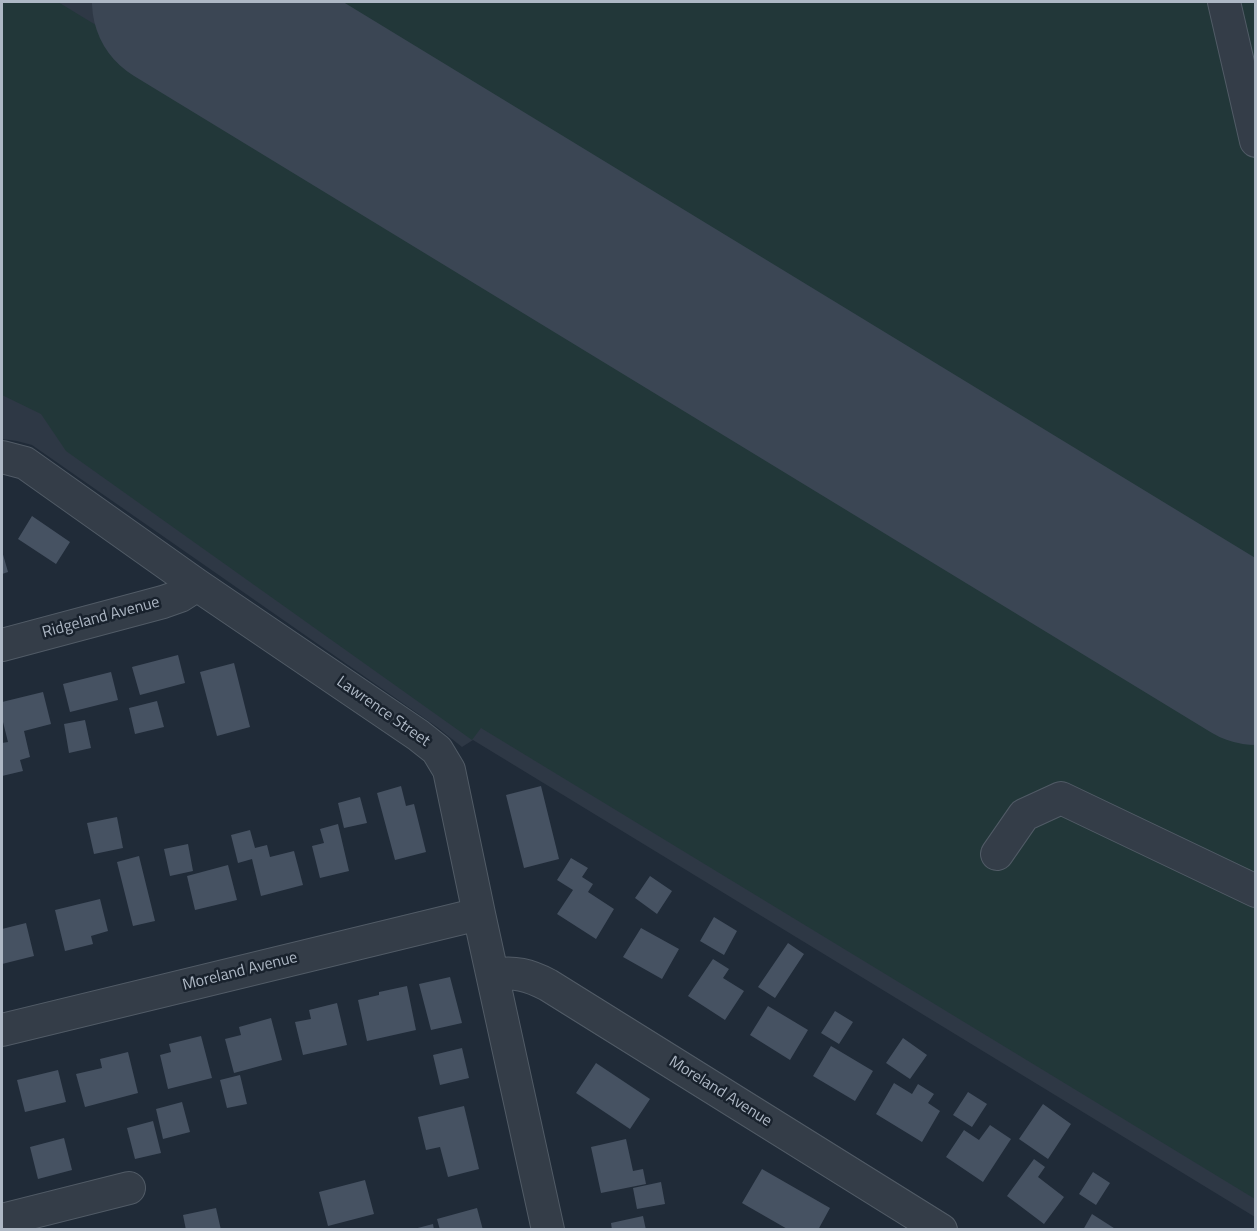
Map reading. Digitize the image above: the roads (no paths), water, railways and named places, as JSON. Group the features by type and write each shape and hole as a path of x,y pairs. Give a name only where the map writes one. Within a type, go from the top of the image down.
{"street":[{"path":"1225,2 1256,141"},
{"name":"Lawrence Street","path":"6,457 25,463 437,750 449,770 478,915 548,1230"},
{"name":"Ridgeland Avenue","path":"2,645 163,602 180,596 197,585"},
{"path":"997,854 1023,815 1061,798 1256,891"},
{"name":"Moreland Avenue","path":"2,1030 478,915"},
{"name":"Moreland Avenue","path":"493,975 515,973 531,976 548,985 941,1230"},
{"path":"2,1220 129,1188"}]}
